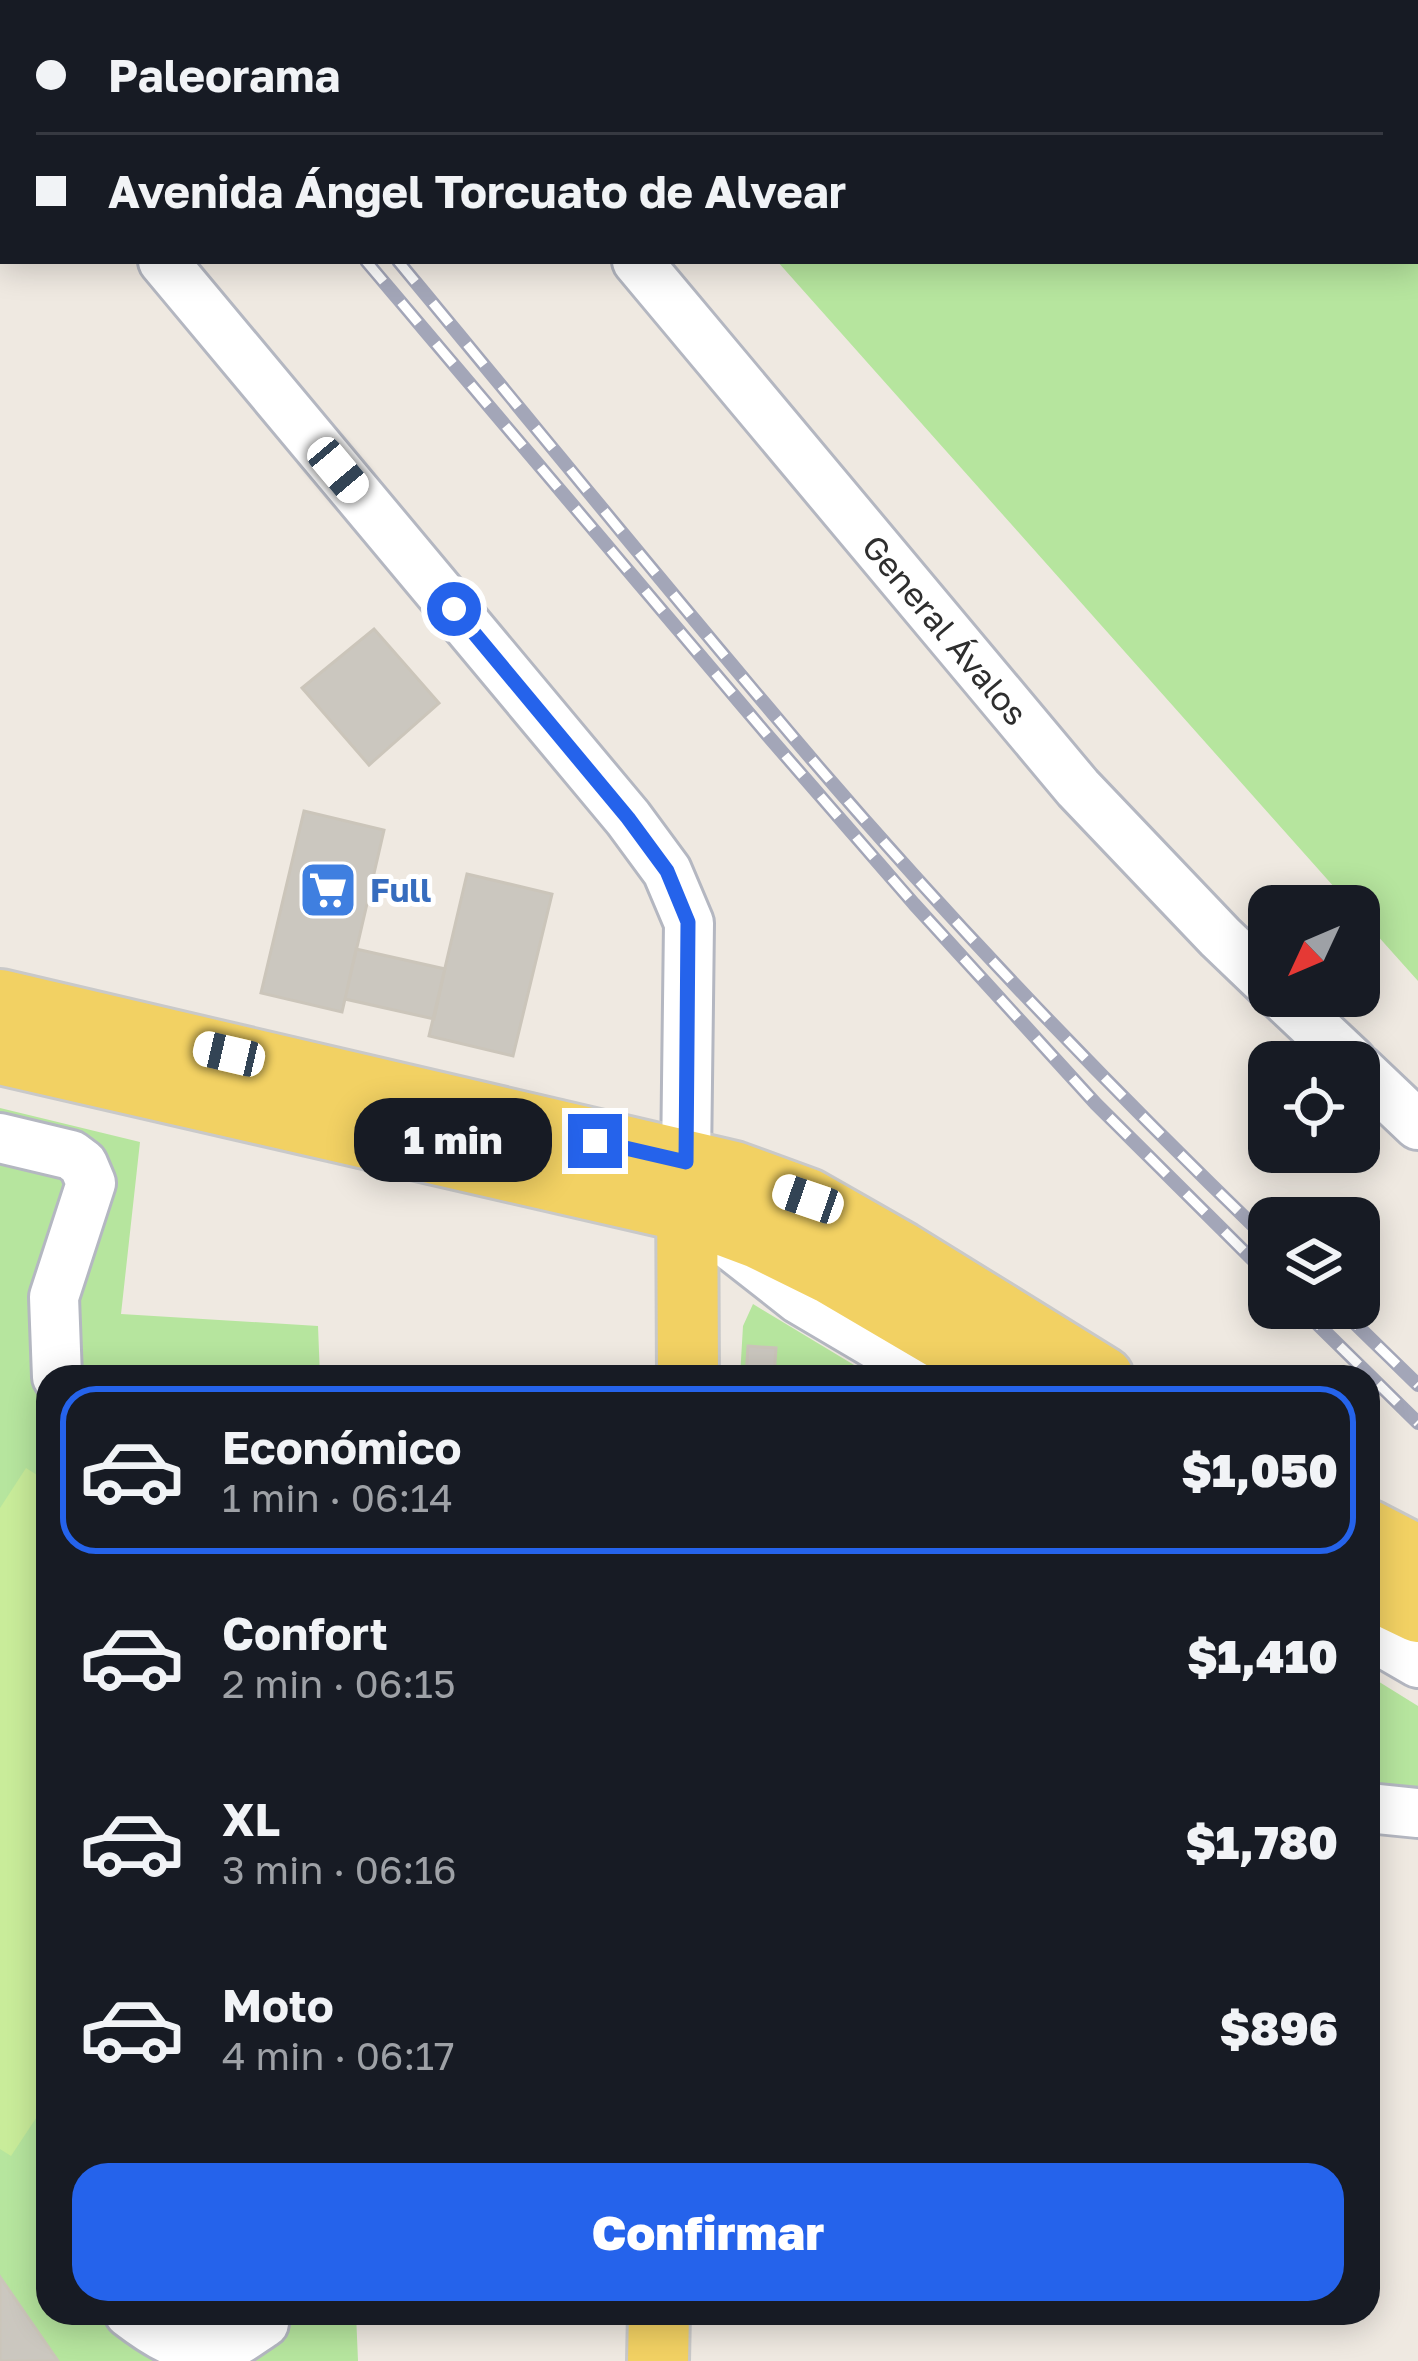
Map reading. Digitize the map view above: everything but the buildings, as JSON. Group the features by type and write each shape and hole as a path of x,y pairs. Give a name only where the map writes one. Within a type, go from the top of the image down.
{"main road":[{"path":"0,1000 687,1187 760,1239 829,1273 986,1365"},
{"path":"0,1054 687,1187 734,1172 808,1199 1083,1365"},
{"path":"687,1187 688,1365"},
{"path":"1380,1536 1418,1556"},
{"path":"1380,1594 1418,1612"},
{"path":"658,2361 659,2325"}],"street":[{"path":"166,264 628,818 667,871 688,922 687,1187 799,1300 910,1365"},
{"name":"General Ávalos","path":"640,264 1078,788 1248,964"},
{"path":"1304,1017 1330,1041"},
{"path":"1380,1089 1418,1125"},
{"path":"0,1138 71,1155 83,1164 91,1183 54,1297 57,1365"},
{"path":"1380,1641 1418,1663"},
{"path":"1380,1809 1418,1813"},
{"path":"144,2325 190,2347 223,2347 261,2325"}],"green space":[{"path":"780,264 1418,264 1418,981 1380,938 1380,885 1332,885"},
{"path":"0,1108 140,1142 121,1314 318,1326 320,1365 36,1365 36,2325 356,2325 358,2361 0,2361"},
{"path":"753,1304 854,1365 741,1365 743,1326"},
{"path":"26,1468 36,1474 36,2118 11,2156 0,2149 0,1508"},
{"path":"1380,1682 1418,1706 1418,1794 1380,1789"}],"railway":[{"path":"369,264 914,904 1096,1104 1248,1255"},
{"path":"400,264 898,858 1080,1053 1248,1220"},
{"path":"1322,1329 1359,1365"},
{"path":"1361,1329 1418,1385"},
{"path":"1380,1386 1418,1423"}],"place":[{"name":"Full","path":"328,890"}],"route":[{"path":"454,609 628,818 667,871 688,922 686,1162 595,1141"}]}
